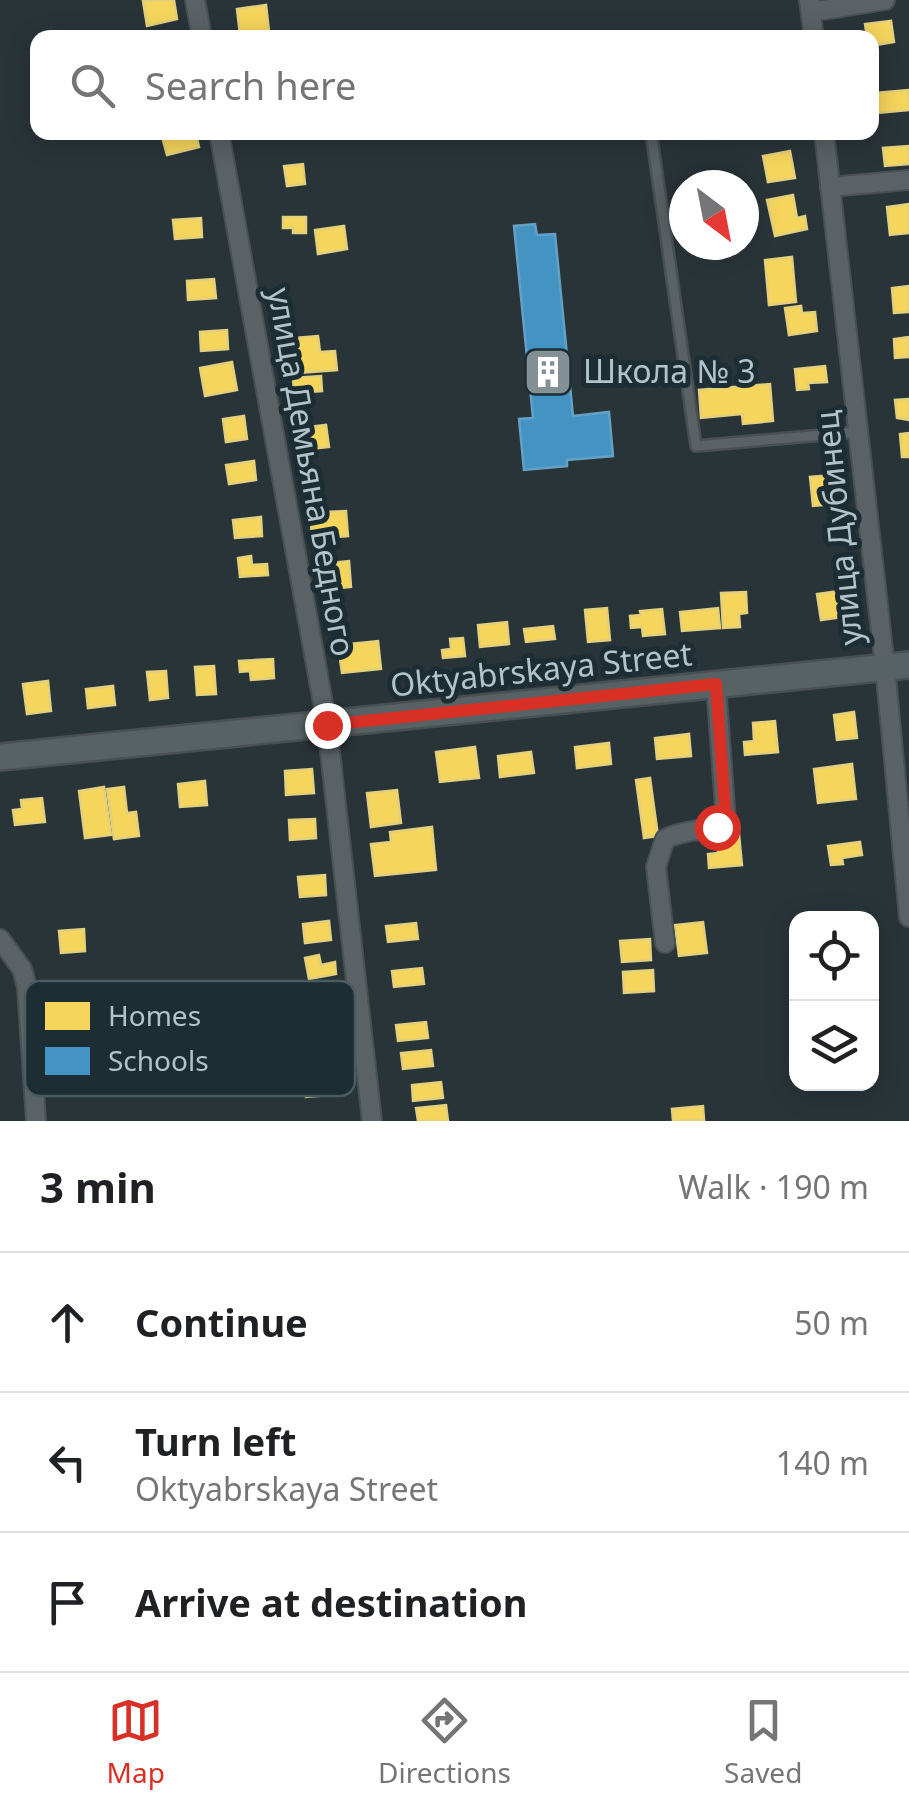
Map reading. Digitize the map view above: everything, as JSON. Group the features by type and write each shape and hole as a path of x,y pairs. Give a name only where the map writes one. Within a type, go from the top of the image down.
{"main road":[{"name":"Oktyabrskaya Street","path":"0,757 897,666"}],"street":[{"path":"195,0 201,30"},
{"path":"810,6 885,0"},
{"name":"улица Демьяна Бедного","path":"220,140 327,725 372,1121"},
{"name":"улица Дубинец","path":"825,140 858,432 897,666 909,917"},
{"path":"830,187 909,180"},
{"path":"665,942 656,867 665,839 682,830 717,827 726,821 716,684"},
{"path":"0,940 22,969 26,981"},
{"path":"35,1096 36,1121"}],"lane":[{"path":"652,140 696,446 858,432"}],"building: Homes":[{"path":"174,0 177,19 147,26 143,1"},
{"path":"266,5 269,30 239,30 237,9"},
{"path":"891,21 894,42 879,44 879,30 866,30 865,24"},
{"path":"909,90 909,110 879,113 879,93"},
{"path":"163,140 197,140 199,147 167,155"},
{"path":"909,146 909,164 885,166 883,148"},
{"path":"790,151 795,178 768,182 763,156"},
{"path":"303,164 305,184 287,186 284,166"},
{"path":"793,195 797,218 805,216 807,229 775,236 767,200"},
{"path":"909,204 909,233 890,235 887,207"},
{"path":"283,217 306,217 306,233 283,228"},
{"path":"201,218 202,237 175,239 173,220"},
{"path":"344,226 347,249 318,254 315,230"},
{"path":"792,257 796,302 769,305 765,260"},
{"path":"214,279 216,298 188,300 187,281"},
{"path":"909,286 909,312 894,313 892,288"},
{"path":"801,306 802,313 815,312 817,331 789,335 785,308"},
{"path":"227,330 228,349 201,351 200,332"},
{"path":"318,336 320,352 335,351 337,370 299,373 295,338"},
{"path":"909,337 909,357 895,358 894,339"},
{"path":"232,362 237,390 205,396 200,368"},
{"path":"825,366 827,382 808,383 809,389 797,390 795,369"},
{"path":"321,376 322,391 294,393 293,378"},
{"path":"770,384 773,421 743,424 742,414 701,418 699,390"},
{"path":"909,399 909,420 897,418 895,400"},
{"path":"244,416 247,439 226,442 223,419"},
{"path":"326,425 329,447 301,450 299,428"},
{"path":"909,433 909,457 902,457 900,434"},
{"path":"254,461 256,480 229,484 226,465"},
{"path":"832,475 834,504 813,506 810,477"},
{"path":"346,511 348,536 312,539 311,523 327,521 326,512"},
{"path":"261,517 262,536 235,538 233,520"},
{"path":"251,556 252,565 267,564 268,575 240,577 238,558"},
{"path":"349,561 351,587 321,590 318,564"},
{"path":"840,591 843,617 821,620 817,594"},
{"path":"746,592 747,613 739,614 740,627 723,628 721,593"},
{"path":"607,608 610,640 588,642 585,610"},
{"path":"718,608 720,628 682,631 680,612"},
{"path":"662,609 665,634 643,636 642,627 631,628 630,616"},
{"path":"507,622 509,644 480,647 478,625"},
{"path":"553,626 555,639 526,642 524,629"},
{"path":"463,638 465,656 443,658 442,650 451,649 450,639"},
{"path":"378,641 381,669 342,673 338,645"},
{"path":"273,659 274,678 251,680 250,671 240,672 239,661"},
{"path":"214,666 216,694 197,695 195,667"},
{"path":"166,671 168,698 150,700 147,672"},
{"path":"48,681 51,711 27,714 23,684"},
{"path":"113,686 115,705 88,708 86,689"},
{"path":"854,712 857,738 837,740 834,715"},
{"path":"775,721 778,752 745,755 744,742 754,741 753,723"},
{"path":"689,734 691,756 657,759 655,738"},
{"path":"609,743 611,764 577,768 575,747"},
{"path":"475,747 479,778 440,782 436,752"},
{"path":"531,752 534,773 500,777 498,756"},
{"path":"852,764 856,799 818,803 814,769"},
{"path":"312,769 314,793 286,795 285,771"},
{"path":"650,778 658,836 644,838 636,780"},
{"path":"205,781 207,805 180,807 178,784"},
{"path":"104,787 111,835 85,838 79,791"},
{"path":"124,787 127,813 136,812 139,836 114,839 107,789"},
{"path":"397,790 401,823 371,827 367,793"},
{"path":"42,798 45,822 15,825 13,810 22,809 21,800"},
{"path":"315,819 316,838 290,840 289,820"},
{"path":"432,827 436,870 375,876 371,844 391,842 390,832"},
{"path":"739,834 742,865 709,868 708,854 718,853 717,836"},
{"path":"860,842 862,855 842,858 843,864 831,865 828,846"},
{"path":"325,875 326,895 300,897 298,877"},
{"path":"329,921 331,940 305,943 303,924"},
{"path":"703,922 707,953 679,956 675,925"},
{"path":"416,923 418,939 388,942 386,926"},
{"path":"84,929 85,951 61,953 59,931"},
{"path":"650,939 651,960 622,962 620,941"},
{"path":"319,955 321,965 335,962 336,974 309,979 305,958"},
{"path":"422,968 424,984 394,987 392,971"},
{"path":"653,970 654,991 624,993 623,972"},
{"path":"426,1022 428,1038 398,1041 396,1025"},
{"path":"431,1050 433,1066 403,1069 401,1053"},
{"path":"441,1082 443,1098 413,1101 412,1085"},
{"path":"446,1105 448,1121 418,1121 416,1108"},
{"path":"703,1106 704,1120 673,1121 672,1109"}],"building: Schools":[{"name":"Школа № 3","path":"535,224 537,235 555,234 573,416 609,412 613,456 567,460 567,466 524,470 519,419 533,418 514,226"}],"place":[{"name":"Школа № 3","path":"548,372"}],"route":[{"path":"327,725 716,684 726,821 717,827"}]}
